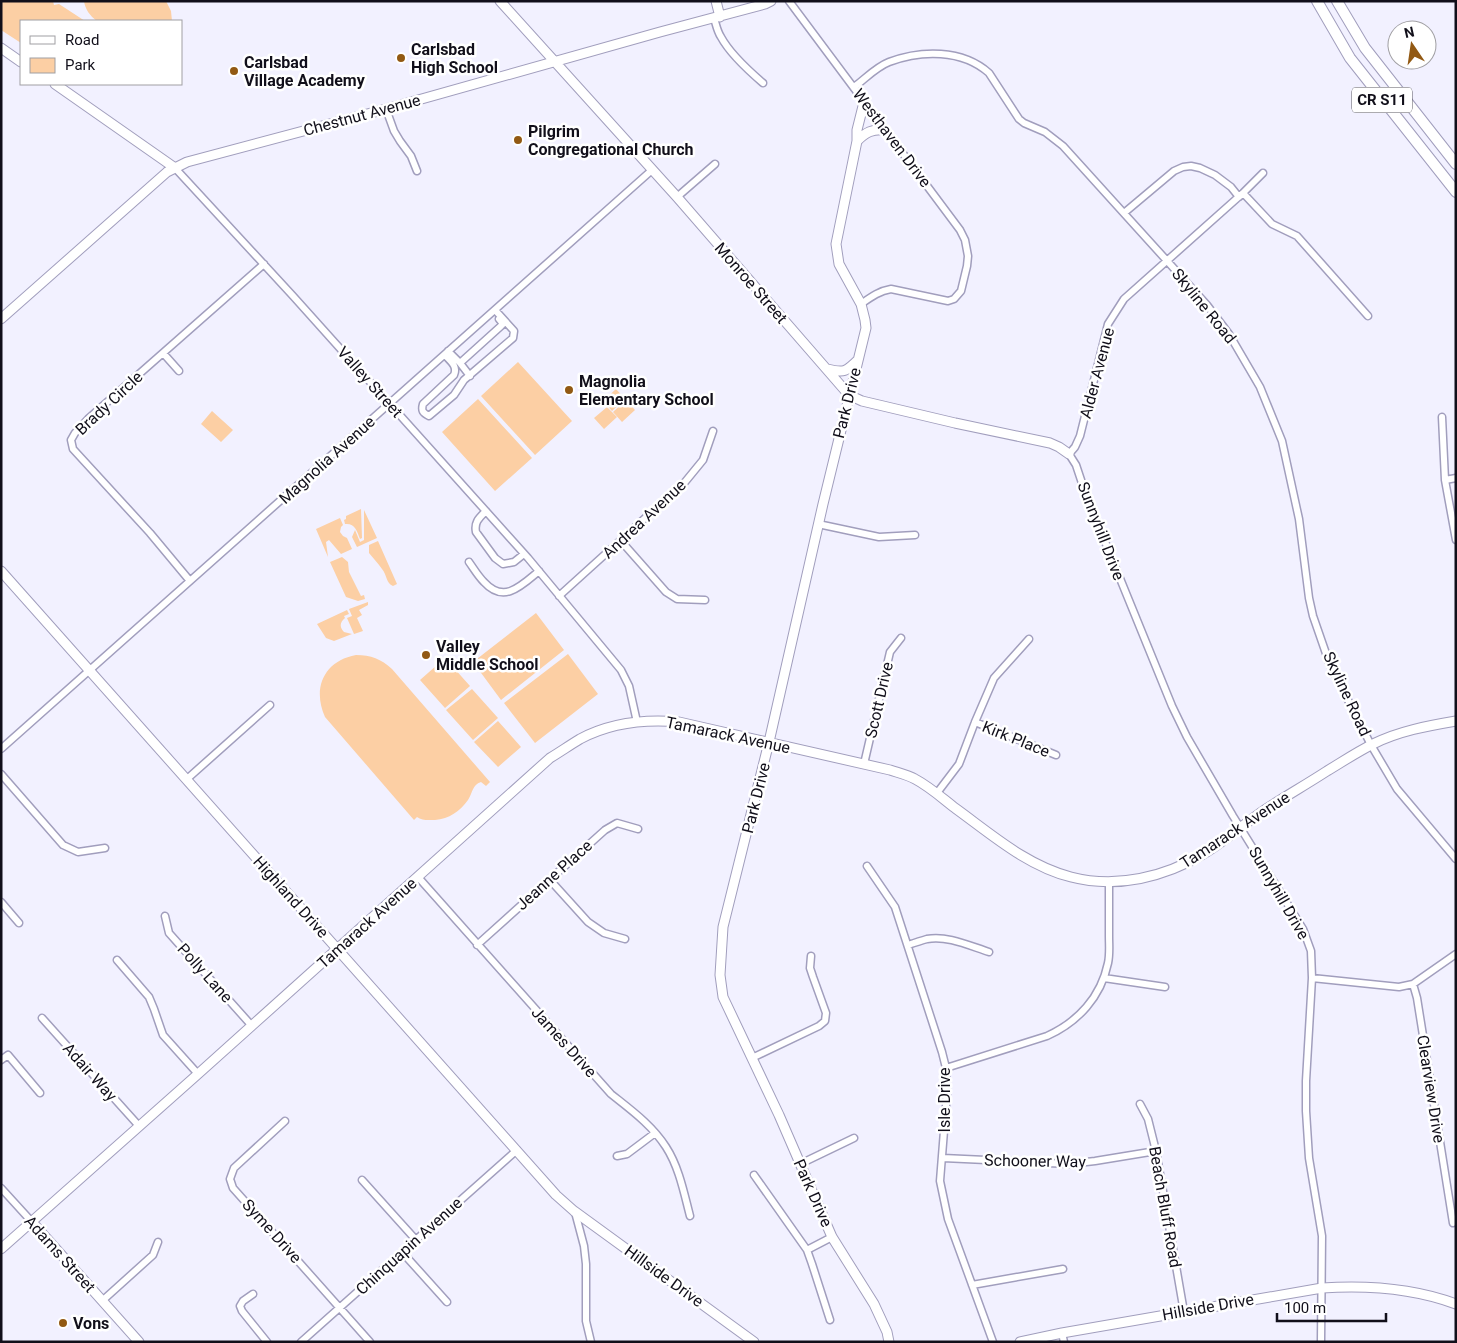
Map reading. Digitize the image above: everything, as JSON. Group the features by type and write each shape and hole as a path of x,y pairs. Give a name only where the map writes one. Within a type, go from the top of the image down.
{"main road":[{"name":"Monroe Street","path":"500,1 677,198 849,394 862,400 955,423 1050,443 1069,454"},
{"path":"716,1 717,17"},
{"name":"Chestnut Avenue","path":"1,319 166,173 187,162 554,63 771,1"},
{"name":"CR S11","path":"1317,1 1350,58 1456,192"},
{"name":"CR S11","path":"1337,1 1365,48 1456,164"},
{"path":"1,48 20,61"},
{"name":"Valley Street","path":"55,85 176,168"},
{"name":"Park Drive","path":"864,102 836,244 839,264 861,304 866,328 818,524 769,742 723,927 720,975 723,997 832,1237 874,1304 884,1324 889,1342"},
{"path":"857,141 869,131 875,129 885,130"},
{"path":"827,369 840,372 849,369 858,360"},
{"name":"Highland Drive","path":"1,571 556,1195 574,1211"},
{"name":"Tamarack Avenue","path":"1,1249 550,758 581,739 597,732 637,722 659,720 679,722 890,770 914,778 1007,846 1038,865 1070,877 1089,881 1109,882 1128,881 1160,874 1176,868 1206,853 1267,808 1371,745 1395,734 1456,721"},
{"name":"Hillside Drive","path":"574,1211 754,1342"},
{"name":"Adams Street","path":"32,1222 140,1342"},
{"name":"Hillside Drive","path":"1020,1342 1063,1337 1184,1312 1322,1288 1347,1286 1378,1287 1444,1299 1456,1304"}],"street":[{"name":"Westhaven Drive","path":"789,1 960,230 968,256 961,291 954,299 948,301 891,290 872,296 861,304"},
{"path":"717,17 719,34 724,42 751,73 763,83"},
{"name":"Skyline Road","path":"854,87 889,62 922,54 948,54 964,58 984,68 1019,119 1045,132 1063,146 1167,261 1229,334 1260,387 1282,441 1299,519 1309,598 1313,616 1330,665 1371,745 1397,789 1456,859"},
{"path":"386,109 394,131 411,156 417,171"},
{"path":"677,198 716,164"},
{"path":"1124,213 1174,171 1183,166 1195,167 1215,176 1231,187 1272,224 1297,236 1368,316"},
{"name":"Valley Street","path":"176,168 539,571 621,670 629,686 637,722"},
{"name":"Magnolia Avenue","path":"1,749 163,607 652,170"},
{"name":"Alder Avenue","path":"1069,454 1080,436 1108,324 1124,300 1263,174"},
{"name":"Brady Circle","path":"190,581 150,533 78,455 73,449 72,440 75,433 88,419 264,264"},
{"path":"460,363 503,324 493,311"},
{"path":"446,353 456,371 423,404 423,412 429,416 454,395 464,380 513,338 514,331 493,311"},
{"path":"163,353 180,371"},
{"path":"446,353 460,363 470,376"},
{"path":"1442,417 1445,480 1456,540"},
{"name":"Andrea Avenue","path":"559,596 685,482 703,460 713,431"},
{"name":"Sunnyhill Drive","path":"1069,454 1076,465 1086,495 1172,706 1187,737 1303,930 1311,951 1312,978 1306,1111 1308,1158 1322,1236 1321,1342"},
{"path":"1445,480 1456,478"},
{"path":"486,511 476,521 475,527 476,532 495,558 504,564 514,562 524,554"},
{"path":"818,524 879,537 915,535"},
{"path":"621,540 666,592 677,599 705,600"},
{"path":"469,562 483,581 492,589 500,592 517,589 539,571"},
{"name":"Scott Drive","path":"864,764 890,652 901,638"},
{"path":"937,793 959,764 994,678 1029,639"},
{"path":"187,779 270,705"},
{"name":"Kirk Place","path":"975,722 1056,755"},
{"path":"1,774 63,845 78,852 105,848"},
{"name":"Jeanne Place","path":"477,945 605,830 617,823 638,829"},
{"name":"Isle Drive","path":"867,866 895,907 942,1052 946,1068 947,1093 940,1181 948,1219 993,1342"},
{"name":"James Drive","path":"418,878 611,1094 645,1120 667,1147 676,1167 690,1216"},
{"path":"550,880 588,922 604,933 625,939"},
{"path":"946,1068 1060,1030 1075,1019 1092,1001 1104,978 1109,962 1109,882"},
{"path":"1,902 19,923"},
{"name":"Polly Lane","path":"165,916 169,933 252,1026"},
{"path":"908,945 928,939 940,939 989,952"},
{"path":"1312,978 1399,987 1412,984 1456,954"},
{"path":"752,1058 819,1026 825,1021 826,1013 810,968 811,956"},
{"path":"117,960 149,997 163,1035 198,1074"},
{"path":"1104,978 1165,987"},
{"name":"Clearview Drive","path":"1412,984 1417,998 1453,1223"},
{"name":"Adair Way","path":"42,1018 139,1126"},
{"path":"1,1060 8,1054 40,1093"},
{"name":"Beach Bluff Road","path":"1140,1104 1148,1119 1156,1151 1184,1312"},
{"name":"Syme Drive","path":"285,1122 234,1168 230,1179 233,1188 370,1342"},
{"path":"617,1156 627,1154 655,1133"},
{"path":"800,1164 854,1138"},
{"name":"Chinquapin Avenue","path":"301,1342 516,1150"},
{"name":"Schooner Way","path":"943,1158 1069,1164 1156,1151"},
{"path":"754,1176 807,1250 830,1320"},
{"path":"362,1180 416,1240"},
{"name":"Adams Street","path":"1,1188 32,1222"},
{"path":"574,1211 584,1246 586,1264 586,1321 591,1342"},
{"path":"807,1250 832,1237"},
{"path":"102,1301 152,1255 158,1242"},
{"path":"402,1252 447,1302"},
{"path":"972,1284 1063,1269"},
{"path":"253,1294 243,1301 240,1306 242,1312 267,1342"}],"green space":[{"path":"1,1 53,1 54,5 59,4 83,20 20,20 20,42 1,30"},
{"path":"84,1 166,1 171,11 172,20 96,20 85,7"},
{"path":"518,362 572,421 535,455 481,396"},
{"path":"616,389 625,399 612,411 603,401"},
{"path":"478,399 532,458 495,491 442,432"},
{"path":"626,400 635,410 622,422 613,412"},
{"path":"607,407 617,417 604,429 594,418"},
{"path":"212,411 233,430 221,442 201,424"},
{"path":"361,509 362,538 360,539 355,528 345,524 344,520 346,516"},
{"path":"364,510 377,538 357,547 352,537 355,530 360,542 364,540"},
{"path":"340,518 343,525 340,532 347,538 352,549 341,554 329,540 326,542 328,557 316,529"},
{"path":"378,541 397,584 393,586 389,583 384,571 369,553 369,545"},
{"path":"342,557 348,562 349,572 361,596 364,595 365,599 358,601 346,597 330,562"},
{"path":"368,602 368,605 359,610 362,615 357,618 363,631 354,634 347,618 352,616 349,609"},
{"path":"347,610 349,614 344,616 345,618 341,626 344,632 352,634 334,641 326,638 317,624"},
{"path":"536,613 564,650 501,700 473,662"},
{"path":"568,654 598,694 535,743 504,703"},
{"path":"356,655 376,658 392,669 490,782 486,786 481,782 476,785 468,800 454,814 435,820 417,817 414,820 325,717 320,696 324,677 336,663"},
{"path":"445,658 470,686 445,708 420,680"},
{"path":"472,689 498,718 473,740 446,710"},
{"path":"498,721 521,747 498,767 474,742"}],"place":[{"name":"Carlsbad High School","path":"401,58"},
{"name":"Carlsbad Village Academy","path":"234,71"},
{"name":"Pilgrim Congregational Church","path":"518,140"},
{"name":"Magnolia Elementary School","path":"569,390"},
{"name":"Valley Middle School","path":"426,655"},
{"name":"Vons","path":"63,1323"}]}
